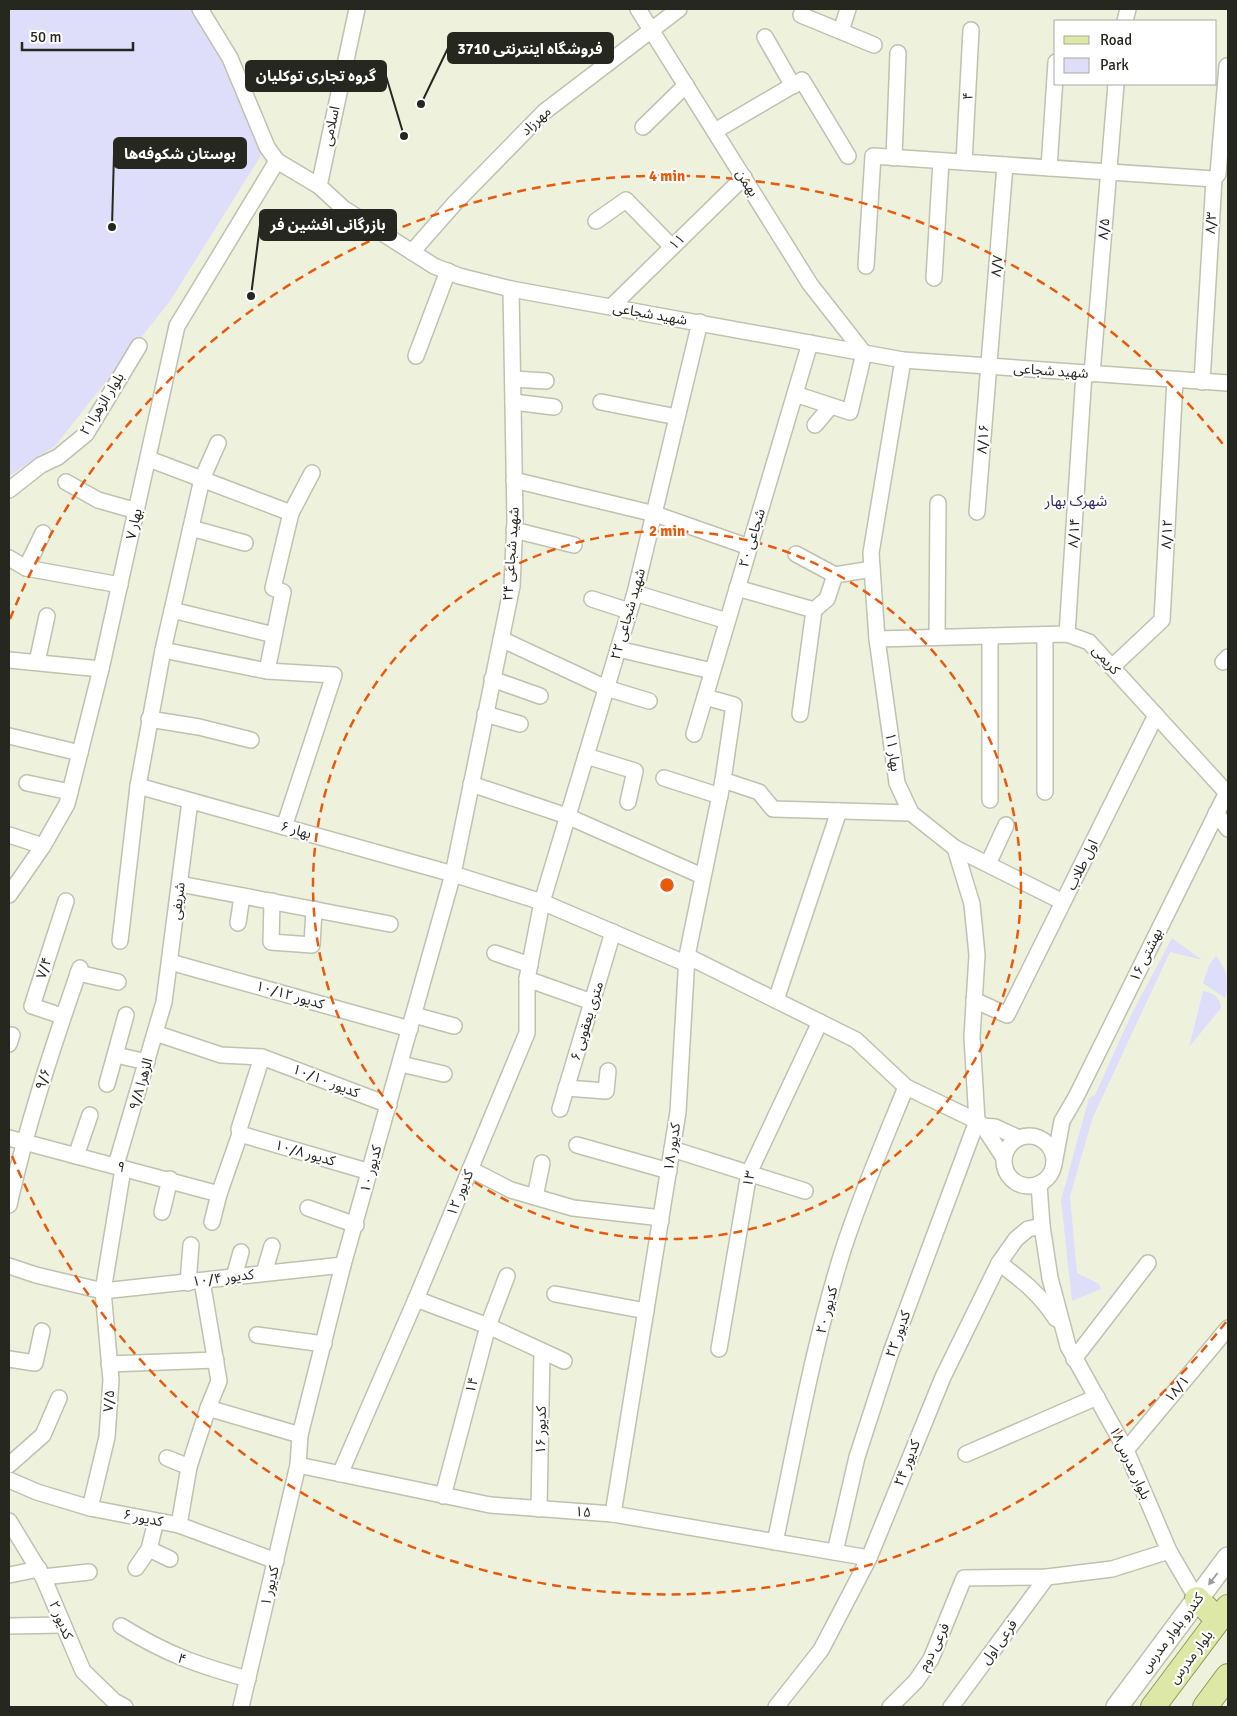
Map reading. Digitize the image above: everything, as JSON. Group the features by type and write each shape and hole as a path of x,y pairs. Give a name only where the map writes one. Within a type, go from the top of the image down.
{"main road":[{"name":"کندرو بلوار مدرس","path":"1117,1707 1228,1558"},
{"path":"1197,1599 1223,1614"},
{"name":"بلوار مدرس","path":"1153,1707 1223,1614"},
{"path":"1205,1707 1228,1676"}],"street":[{"name":"شهید شجاعی","path":"200,9 230,58 267,147 277,161 319,186 343,208 434,266 511,289 903,360 1228,384"},
{"name":"اسلامی","path":"319,186 357,9"},
{"name":"بهمن","path":"638,9 810,284 864,353"},
{"name":"مهرزاد","path":"412,252 455,203 544,112 679,9"},
{"path":"841,31 848,9"},
{"path":"801,15 874,45"},
{"name":"۴","path":"964,162 971,30"},
{"path":"765,37 793,86"},
{"path":"894,158 898,53"},
{"name":"۸/۳","path":"1202,382 1214,179 1218,174 1227,66"},
{"path":"715,131 802,80 848,156"},
{"path":"642,127 686,85"},
{"path":"1049,168 1054,85"},
{"name":"۸/۵","path":"1088,373 1109,172 1116,85"},
{"path":"866,266 873,156 1214,179"},
{"name":"بهار ۷","path":"9,895 43,846 67,804 101,669 177,326 277,161"},
{"path":"934,278 941,161"},
{"name":"۸/۷","path":"989,366 1005,165"},
{"name":"۱۱","path":"611,307 744,177"},
{"path":"596,221 626,200 672,247"},
{"path":"416,356 448,271"},
{"name":"شهید شجاعی ۲۴","path":"453,874 512,586 514,480 511,289"},
{"name":"شهید شجاعی ۲۲","path":"542,902 635,593 700,322"},
{"name":"شجاعی ۲۰","path":"694,734 810,343"},
{"name":"بلوار الزهرا۲۱","path":"9,490 41,465 58,457 86,434 139,346"},
{"path":"795,394 850,412 864,353"},
{"name":"بهار ۱۱","path":"903,360 871,553 877,639 898,783 911,814 955,848 1063,902"},
{"name":"۸/۱۶","path":"977,512 989,366"},
{"name":"۸/۱۴","path":"1067,634 1088,373"},
{"path":"513,378 546,381"},
{"name":"۸/۱۲","path":"1112,667 1162,620 1175,380"},
{"path":"513,402 554,407"},
{"path":"601,402 677,418"},
{"path":"815,425 831,406"},
{"path":"120,941 138,786 163,650 202,479 218,442"},
{"path":"149,459 291,513"},
{"path":"267,671 283,592 273,588 291,513 312,474"},
{"path":"514,480 655,514 749,547"},
{"path":"66,482 98,500 137,511"},
{"path":"937,637 938,503"},
{"path":"191,528 245,543"},
{"path":"514,530 574,545"},
{"path":"26,568 43,533"},
{"path":"796,554 834,575 872,569"},
{"path":"9,558 26,568 120,585"},
{"path":"800,714 814,610 827,598 834,575"},
{"path":"737,588 814,610"},
{"path":"635,593 727,621"},
{"path":"592,599 629,611"},
{"path":"172,610 274,635"},
{"path":"37,662 46,616"},
{"name":"کریمی","path":"877,639 1067,634 1089,642 1227,791"},
{"path":"1045,635 1045,792"},
{"path":"990,636 990,800"},
{"path":"501,639 606,688 649,701"},
{"path":"618,649 712,671"},
{"path":"163,650 267,671 334,675 284,827"},
{"path":"9,660 101,669"},
{"path":"492,679 540,696"},
{"name":"کدیور ۱۸","path":"613,1514 678,1112 687,960 702,876 723,780 734,705 705,697"},
{"path":"485,714 520,724"},
{"name":"اول طلاب","path":"974,1000 1007,1015 1156,715"},
{"path":"150,719 199,727 251,740"},
{"path":"9,736 80,753"},
{"path":"586,756 635,771 628,802"},
{"path":"664,778 720,796"},
{"path":"723,780 760,792 773,809 911,814"},
{"path":"27,783 70,792"},
{"path":"471,784 567,816 702,876"},
{"name":"بهار ۶","path":"138,786 453,874 542,902 687,960 776,1000 856,1040 906,1087 980,1123 995,1126 1019,1138"},
{"name":"۱۶ بهشتی","path":"1062,1121 1081,1088 1227,791"},
{"name":"شریفی","path":"164,1002 190,801"},
{"path":"776,1000 839,811"},
{"path":"1216,813 1228,829"},
{"path":"988,864 1006,824"},
{"path":"9,835 43,846"},
{"path":"955,848 972,904 977,955 972,1037 980,1123 1004,1158 1008,1175 1014,1181 1030,1186 1039,1184 1051,1172 1062,1121"},
{"name":"کدیور ۱۰","path":"298,1465 300,1435 343,1265 356,1225 453,874"},
{"path":"180,884 390,924"},
{"path":"238,923 242,896"},
{"name":"۷/۴","path":"62,1016 32,1006 66,901"},
{"path":"272,901 272,942 312,945 314,909"},
{"name":"کدیور ۱۲","path":"340,1474 416,1299 527,1033 529,972 542,902"},
{"name":"۶ متری یعقوبی","path":"560,1109 613,932"},
{"path":"495,953 529,972 592,1002"},
{"name":"کدیور ۱۰/۱۲","path":"170,962 412,1022 454,1026"},
{"name":"۹/۶","path":"9,1204 16,1140 79,971 118,982"},
{"name":"الزهرا ۹/۸","path":"113,1238 120,1167 164,1002"},
{"path":"107,1084 126,1015"},
{"name":"۱۳","path":"719,1348 749,1173 820,1022"},
{"name":"کدیور ۱۰/۱۰","path":"155,1033 221,1055 262,1057 389,1105"},
{"path":"116,1055 147,1062"},
{"path":"212,1222 262,1057"},
{"path":"401,1064 444,1074"},
{"path":"566,1088 606,1091 608,1071"},
{"name":"کدیور ۲۰","path":"775,1542 814,1357 843,1251 859,1200 906,1087"},
{"path":"76,1156 90,1115"},
{"path":"1004,1158 1012,1143 1019,1138 1036,1138 1062,1121"},
{"name":"کدیور ۲۲","path":"835,1552 857,1457 891,1352 980,1123"},
{"name":"کدیور ۱۰/۸","path":"240,1134 370,1172"},
{"path":"1036,1138 1050,1148 1054,1164"},
{"name":"۹","path":"16,1140 170,1179 219,1194"},
{"path":"576,1145 669,1171"},
{"path":"672,1149 805,1191"},
{"path":"535,1197 542,1163"},
{"path":"470,1169 511,1190 573,1208 653,1217 661,1221"},
{"path":"162,1212 170,1179"},
{"path":"1039,1184 1042,1226 1050,1278 1062,1328"},
{"path":"308,1208 356,1225"},
{"name":"کدیور ۲۴","path":"776,1707 821,1650 869,1558 942,1377 999,1263 1016,1238 1028,1229 1042,1226"},
{"name":"۷/۵","path":"90,1508 107,1437 111,1380 103,1291 113,1238"},
{"path":"179,1525 190,1467 208,1408 219,1381 216,1360 195,1282 191,1245"},
{"path":"264,1273 272,1246"},
{"path":"234,1277 241,1252"},
{"path":"999,1263 1028,1283 1044,1300 1062,1328"},
{"path":"1074,1359 1148,1263"},
{"name":"کدیور ۱۰/۴","path":"9,1266 36,1275 103,1291 343,1265"},
{"name":"۱۴","path":"443,1496 488,1326 507,1276"},
{"path":"555,1294 646,1311"},
{"path":"416,1299 488,1326 564,1362"},
{"name":"بلوار مدرس۱۸","path":"1062,1328 1074,1359 1126,1450 1169,1551 1197,1599"},
{"name":"۱۸/۱","path":"1126,1450 1228,1328"},
{"path":"9,1360 35,1363 42,1331"},
{"path":"257,1335 324,1344"},
{"name":"کدیور ۱۶","path":"539,1509 542,1351"},
{"path":"110,1364 216,1360"},
{"path":"966,1454 1097,1397"},
{"path":"9,1465 43,1434 59,1398"},
{"path":"208,1408 300,1435"},
{"path":"167,1458 190,1467"},
{"name":"۱۵","path":"298,1465 490,1505 613,1514 869,1558"},
{"name":"کدیور ۱","path":"241,1707 298,1465"},
{"name":"کدیور ۶","path":"9,1480 37,1492 90,1508 179,1525 276,1561"},
{"name":"۲ کدیور","path":"9,1521 41,1573 83,1671 114,1700 125,1707"},
{"path":"136,1568 149,1549 156,1521"},
{"path":"149,1549 170,1559"},
{"path":"1047,1577 1112,1569 1169,1551"},
{"path":"9,1575 89,1572"},
{"name":"فرعی دوم","path":"890,1707 916,1681 931,1659 964,1578 1047,1577"},
{"name":"فرعی اول","path":"951,1707 1047,1577"},
{"path":"9,1626 63,1624"},
{"name":"۴","path":"121,1626 154,1647 196,1665 248,1678"}],"green space":[{"path":"9,9 192,9 221,57 262,154 170,301 55,446 9,476"},
{"path":"1172,938 1202,960 1170,952 1093,1117 1070,1196 1077,1273 1099,1284 1101,1289 1072,1301 1061,1200 1089,1098 1095,1095 1132,1013"},
{"path":"1216,956 1225,971 1227,987 1225,998 1203,983 1209,965"},
{"path":"1203,991 1215,996 1221,1008 1189,1047"}],"place":[{"name":"فروشگاه اینترنتی 3710","path":"421,104"},
{"name":"گروه تجاری توکلیان","path":"404,136"},
{"name":"بوستان شکوفه‌ها","path":"112,227"},
{"name":"بازرگانی افشین فر","path":"251,296"}],"district":[{"name":"شهرک بهار","path":"1076,501"}]}
